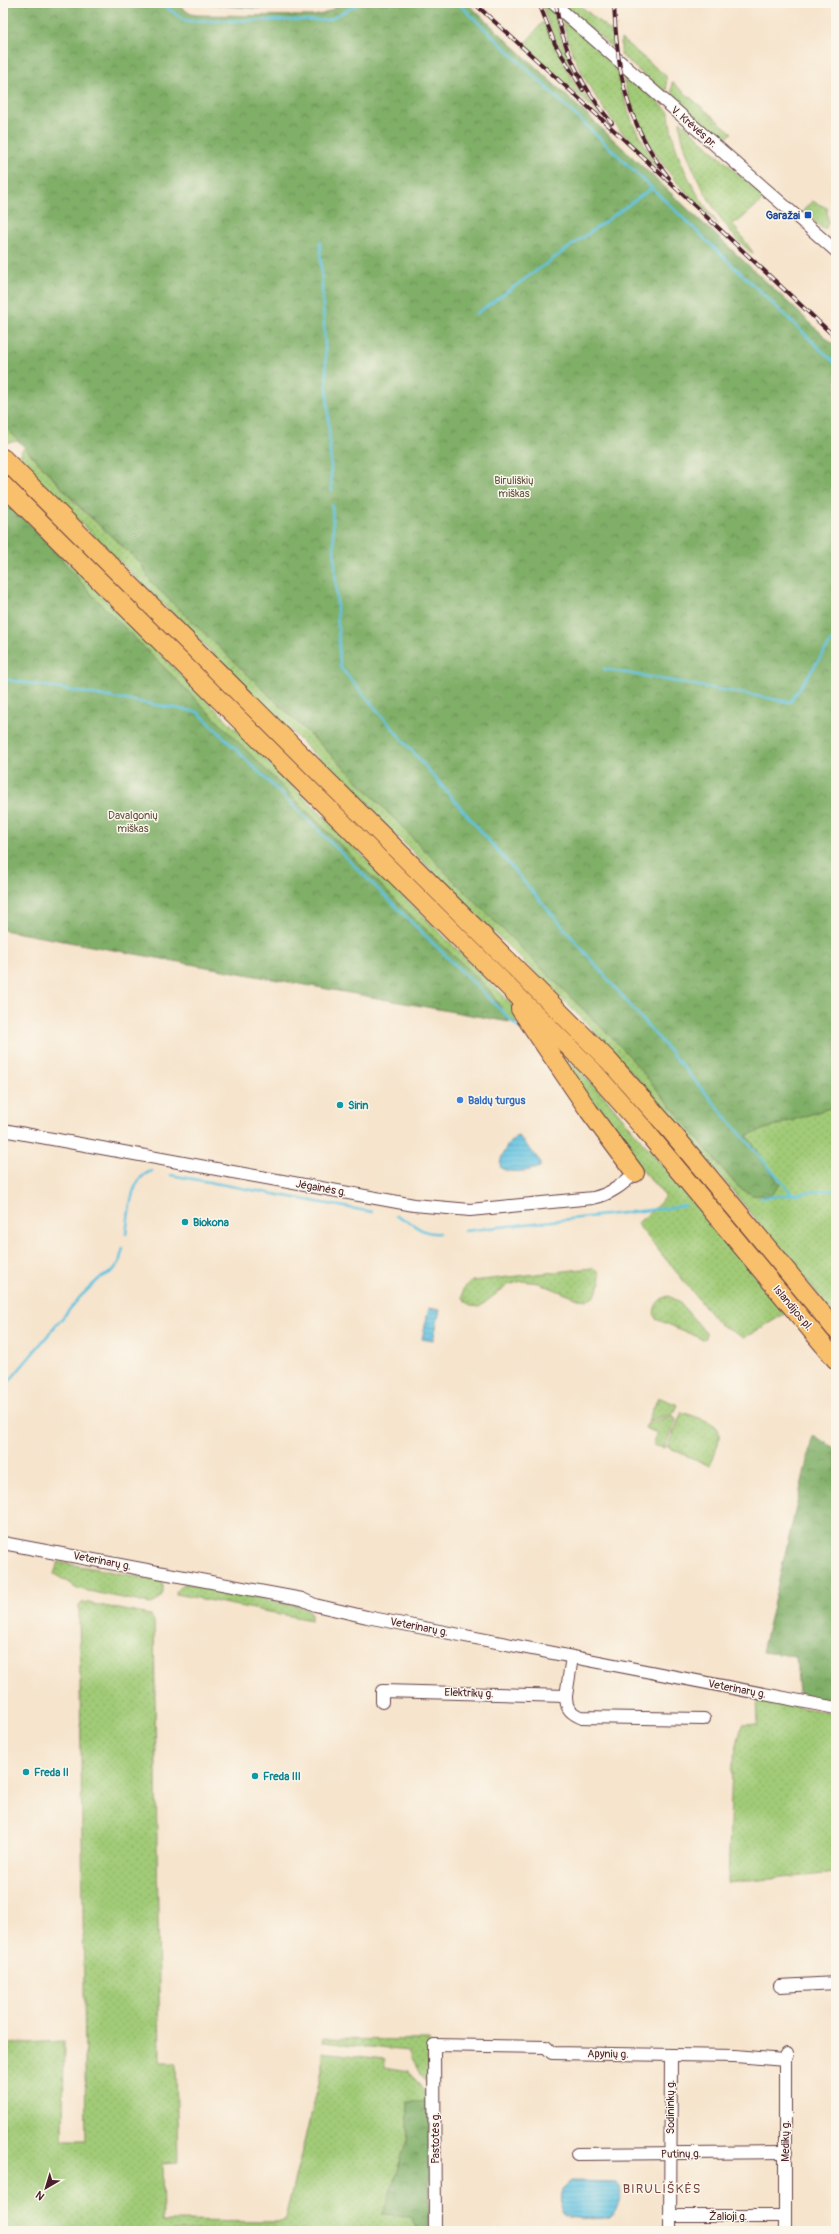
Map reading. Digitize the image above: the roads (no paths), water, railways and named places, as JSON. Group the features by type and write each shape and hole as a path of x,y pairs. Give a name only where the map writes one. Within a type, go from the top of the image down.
{"highway":[{"path":"3,458 608,1060 670,1130 833,1326"},
{"path":"3,485 496,974 589,1111 635,1173"},
{"name":"Islandijos pl.","path":"496,974 593,1072 836,1360"},
{"path":"806,1323 836,1368"}],"street":[{"name":"V. Krėvės pr.","path":"553,3 836,252"},
{"name":"Jėgainės g.","path":"3,1130 414,1205 450,1210 493,1209 593,1198 615,1190 635,1173"},
{"name":"Veterinarų g.","path":"3,1543 302,1599 315,1605 367,1617 836,1708"},
{"path":"572,1657 566,1696 566,1705 571,1713 580,1717 704,1719"},
{"name":"Elektrikų g.","path":"382,1702 382,1691 566,1696"},
{"path":"780,1986 836,1983"},
{"name":"Apynių g.","path":"434,2045 546,2047 552,2053 671,2056 786,2056"},
{"name":"Pastotės g.","path":"434,2045 435,2231"},
{"name":"Sodininkų g.","path":"670,2231 671,2056"},
{"name":"Medikų g.","path":"785,2231 786,2056"},
{"name":"Putinų g.","path":"577,2154 786,2152"},
{"name":"Žalioji g.","path":"670,2216 785,2216"}],"water":[{"path":"195,3 272,3 265,8 253,8"},
{"path":"518,1136 540,1161 540,1167 520,1171 509,1171 501,1168 500,1164 505,1150 511,1141"},
{"path":"429,1308 440,1310 433,1341 422,1339"},
{"path":"571,2181 617,2182 621,2190 619,2204 611,2216 608,2217 589,2219 564,2216 561,2212 562,2189"}],"waterway":[{"path":"160,3 186,21 329,20 360,3"},
{"path":"458,3 836,364"},
{"path":"476,314 652,188"},
{"path":"320,242 332,491"},
{"path":"332,505 340,667 792,1194"},
{"path":"604,669 790,702 836,635"},
{"path":"3,679 198,712 520,1029"},
{"path":"126,1234 129,1208 134,1189 144,1175 152,1171"},
{"path":"171,1175 372,1212"},
{"path":"761,1198 836,1189"},
{"path":"464,1231 685,1206"},
{"path":"396,1216 427,1232 439,1233"},
{"path":"6,1385 80,1297 100,1278 112,1272 119,1263 123,1248"}],"railway":[{"path":"474,3 618,134 836,338"},
{"path":"539,3 555,44 583,90"},
{"path":"556,3 562,35 575,67 592,97 612,123"},
{"path":"614,3 615,28 621,74 626,95 642,136 654,157 669,178"}],"place":[{"name":"Garažai","path":"808,215"},
{"name":"Baldų turgus","path":"460,1100"},
{"name":"Sirin","path":"340,1105"},
{"name":"Biokona","path":"185,1222"},
{"name":"Freda II","path":"26,1772"},
{"name":"Freda III","path":"255,1776"}],"district":[{"name":"BIRULIŠKĖS","path":"662,2189"}],"park label":[{"name":"Biruliškių miškas","path":"514,486"},
{"name":"Davalgonių miškas","path":"133,821"}]}
